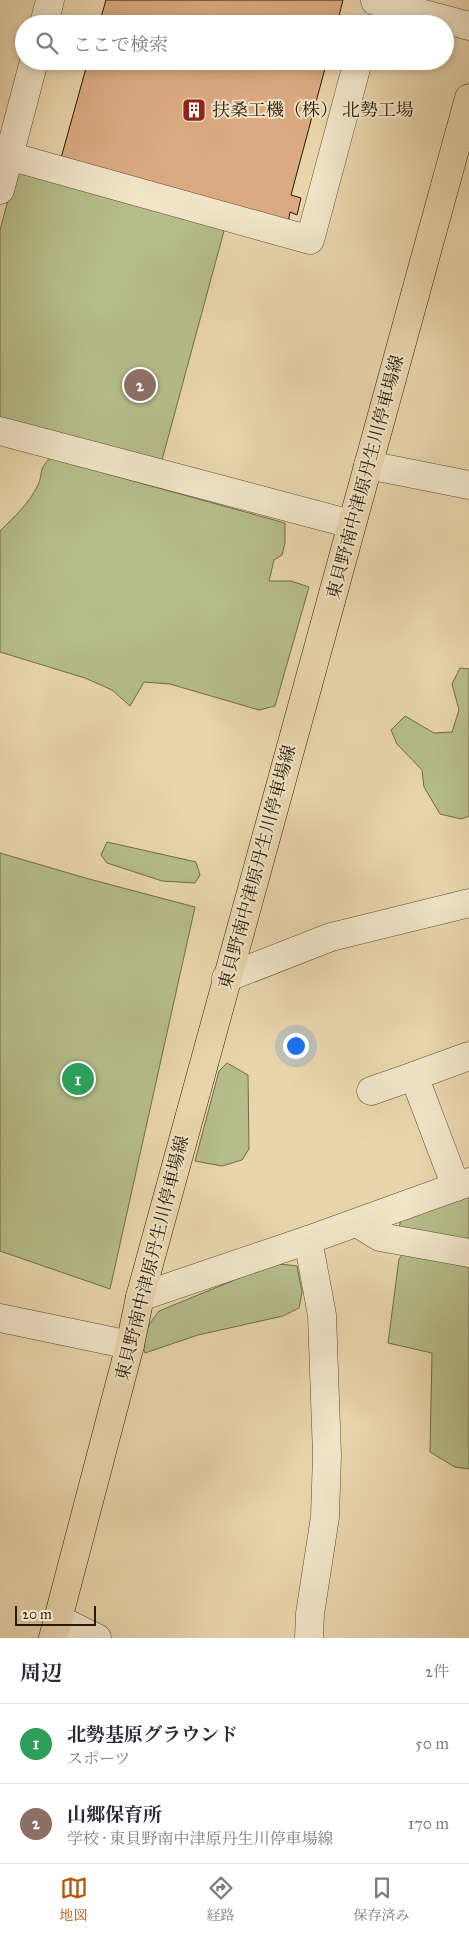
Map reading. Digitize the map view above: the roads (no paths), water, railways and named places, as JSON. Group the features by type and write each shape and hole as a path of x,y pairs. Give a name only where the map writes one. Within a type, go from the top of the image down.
{"main road":[{"name":"東貝野南中津原丹生川停車場線","path":"56,1628 130,1345 140,1297 226,978 469,98"}],"street":[{"path":"46,15 50,0"},
{"path":"371,15 375,0 429,15"},
{"path":"454,22 469,26"},
{"path":"0,190 32,70"},
{"path":"9,156 310,240 356,70"},
{"path":"0,431 351,524"},
{"path":"368,465 469,485"},
{"path":"226,978 331,937 469,903"},
{"path":"371,1091 469,1056"},
{"path":"140,1297 308,1240 462,1184 414,1076"},
{"path":"357,1222 380,1237 469,1253"},
{"path":"308,1240 322,1315 327,1455 324,1517 310,1614 309,1638"},
{"path":"0,1318 130,1345"},
{"path":"56,1628 97,1638"}],"place":[{"name":"扶桑工機（株） 北勢工場","path":"194,110"},
{"name":"山郷保育所","path":"140,385"},
{"name":"北勢基原グラウンド","path":"78,1079"}]}
